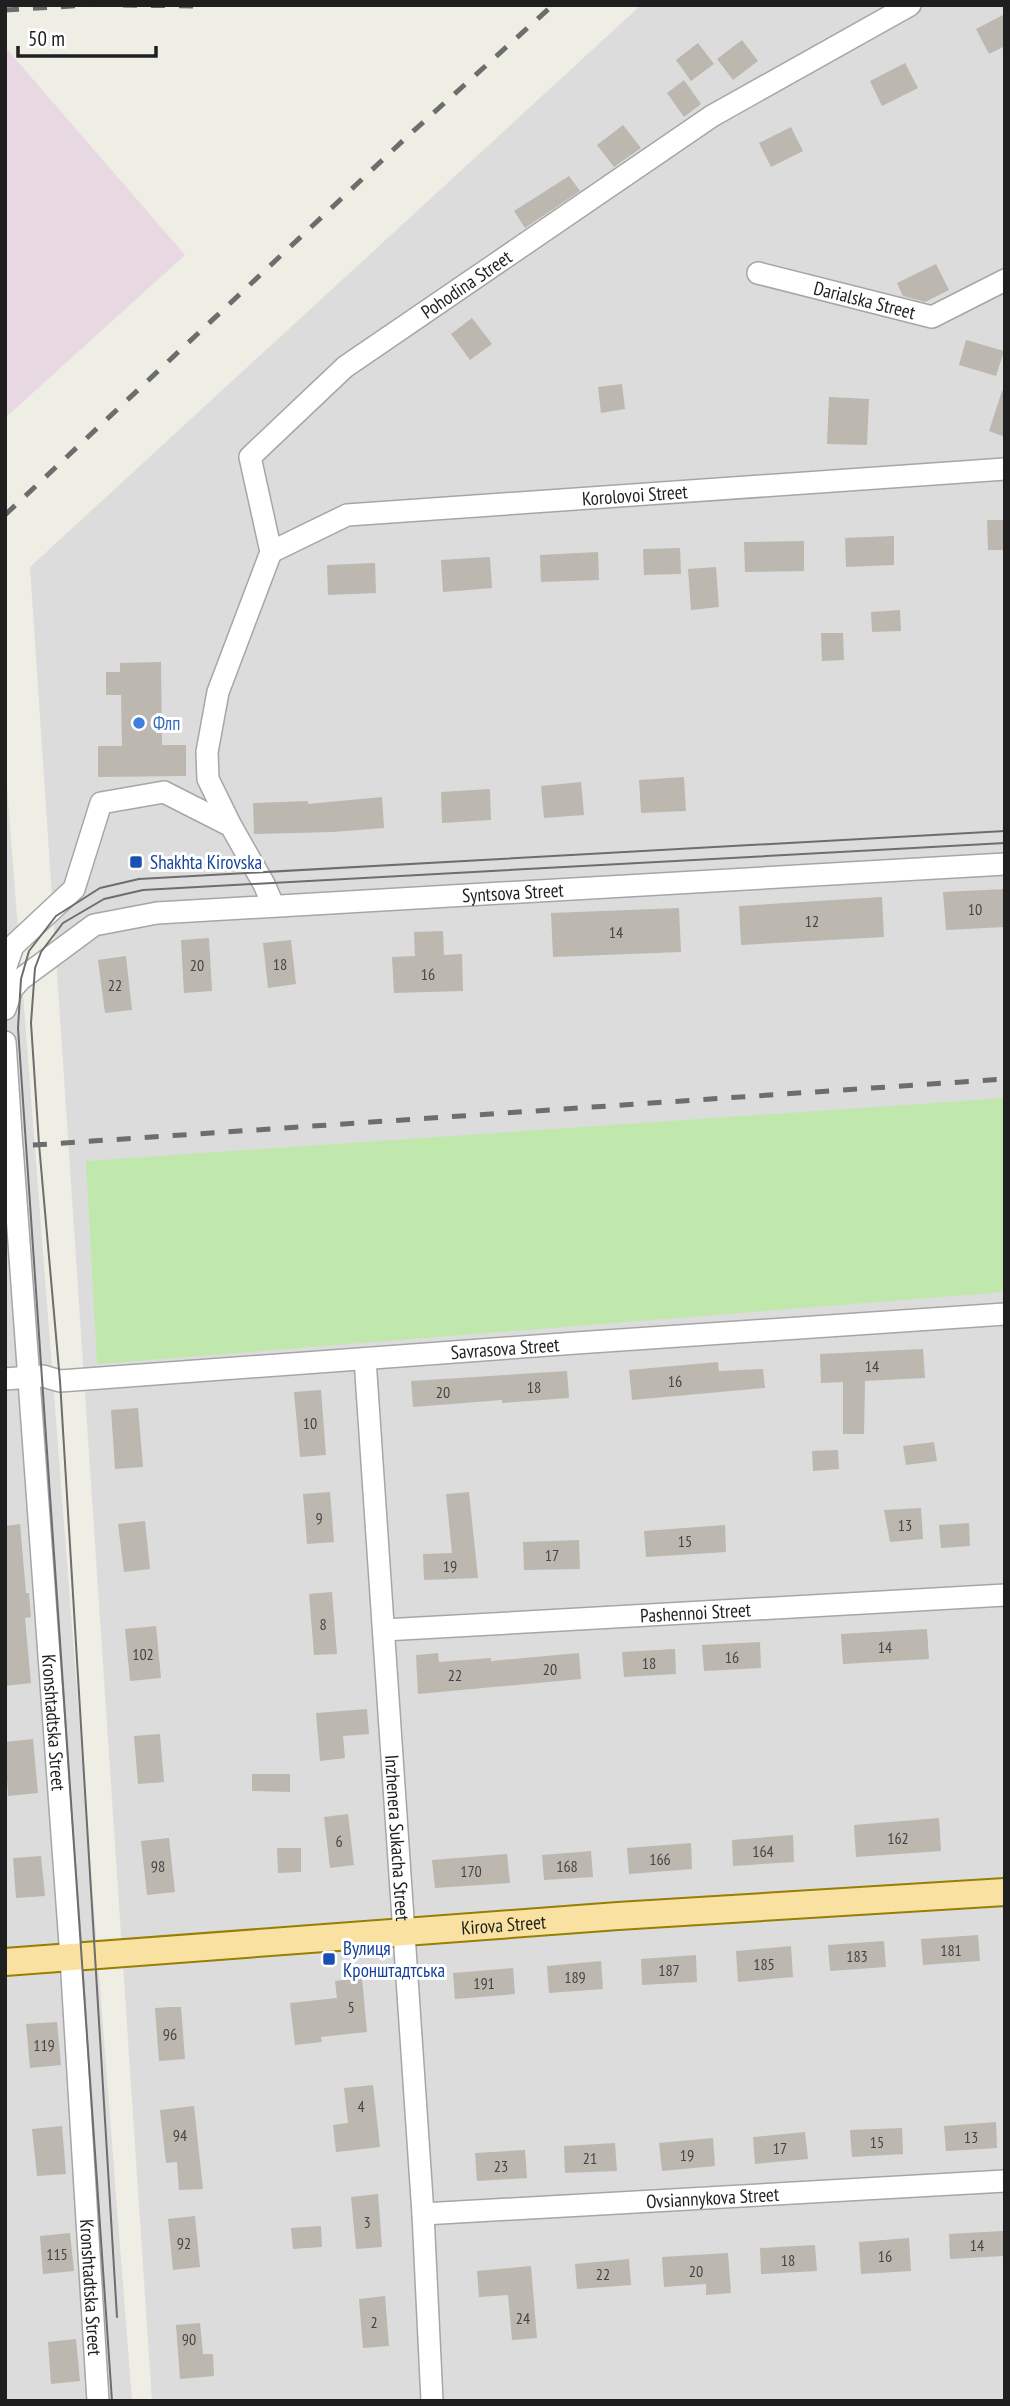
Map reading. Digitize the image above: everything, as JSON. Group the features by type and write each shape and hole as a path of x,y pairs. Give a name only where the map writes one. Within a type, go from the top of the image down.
{"main road":[{"name":"Kirova Street","path":"5,1962 618,1916 1005,1892"}],"street":[{"name":"Pohodina Street","path":"271,552 250,457 345,367 712,116 910,5"},
{"name":"Darialska Street","path":"758,273 932,317 1005,280"},
{"name":"Korolovoi Street","path":"271,552 347,515 1005,469"},
{"path":"271,552 218,692 207,752 208,779 273,905"},
{"path":"5,969 13,946 74,889 101,803 163,792 232,826"},
{"name":"Syntsova Street","path":"5,1010 12,989 20,979 93,925 157,913 1005,864"},
{"name":"Kronshtadtska Street","path":"5,1042 27,1377 71,1958 98,2401"},
{"name":"Savrasova Street","path":"5,1379 43,1376 60,1381 1005,1314"},
{"name":"Inzhenera Sukacha Street","path":"365,1359 423,2214 432,2401"},
{"name":"Pashennoi Street","path":"384,1630 1005,1595"},
{"name":"Ovsiannykova Street","path":"423,2214 1005,2181"}],"shaded area":[{"path":"641,5 1005,5 1005,2401 152,2401 30,567"},
{"path":"5,47 185,255 5,418"},
{"path":"5,761 132,2401 5,2401"}],"green space":[{"path":"1005,1098 1005,1292 97,1364 86,1161"}],"building":[{"path":"1005,14 1005,46 989,54 976,29"},
{"path":"742,40 758,61 733,80 717,59"},
{"path":"698,43 714,64 691,81 676,60"},
{"path":"905,63 918,88 882,106 870,81"},
{"path":"684,80 701,104 684,117 667,93"},
{"path":"623,125 641,148 614,167 597,145"},
{"path":"791,127 803,151 771,167 759,143"},
{"path":"569,176 580,191 525,228 514,211"},
{"path":"936,264 949,290 925,302 903,296 897,283"},
{"path":"472,318 492,344 470,360 451,334"},
{"path":"966,340 1004,351 996,376 959,365"},
{"path":"622,384 625,409 601,413 598,387"},
{"path":"1002,391 1005,392 1005,437 989,431"},
{"path":"829,397 869,399 867,445 827,444"},
{"path":"987,520 1005,520 1005,550 988,550"},
{"path":"894,536 894,565 846,567 845,538"},
{"path":"804,541 804,571 745,572 744,542"},
{"path":"680,548 681,574 644,575 643,549"},
{"path":"598,552 599,580 541,582 540,555"},
{"path":"490,557 492,588 443,592 441,560"},
{"path":"375,563 376,593 328,595 327,565"},
{"path":"716,567 719,607 691,610 688,569"},
{"path":"900,610 901,631 872,632 871,612"},
{"path":"821,633 843,633 844,660 822,661"},
{"path":"161,662 162,745 186,745 186,776 98,777 98,746 122,746 121,695 106,695 106,672 120,672 120,663"},
{"path":"684,777 686,811 641,813 639,780"},
{"path":"581,782 584,815 544,818 541,786"},
{"path":"490,789 491,820 442,823 441,792"},
{"path":"382,797 384,828 254,834 253,803 308,801 308,804"},
{"path":"1005,889 1005,927 946,930 943,892"},
{"path":"882,897 884,937 741,945 739,906"},
{"path":"679,908 681,952 553,957 551,913"},
{"path":"443,931 444,955 462,954 463,991 394,993 392,957 415,956 414,932"},
{"path":"209,938 212,991 184,993 181,940"},
{"path":"291,940 296,984 268,988 263,943"},
{"path":"126,956 132,1010 105,1013 98,960"},
{"path":"923,1349 925,1378 865,1381 864,1434 843,1434 843,1382 821,1383 820,1354"},
{"path":"718,1362 719,1371 763,1369 765,1388 632,1400 629,1370"},
{"path":"567,1371 569,1398 413,1407 411,1381"},
{"path":"321,1390 326,1455 300,1457 294,1392"},
{"path":"138,1408 143,1467 115,1469 111,1410"},
{"path":"934,1442 937,1461 906,1465 903,1446"},
{"path":"838,1450 839,1469 813,1471 812,1451"},
{"path":"330,1492 334,1542 307,1544 303,1494"},
{"path":"469,1492 478,1578 424,1580 423,1554 452,1553 446,1494"},
{"path":"921,1508 923,1539 890,1542 884,1510"},
{"path":"145,1521 150,1569 124,1572 118,1524"},
{"path":"969,1523 970,1546 941,1548 939,1525"},
{"path":"20,1524 26,1593 29,1593 31,1617 25,1618 31,1683 5,1686 5,1526"},
{"path":"725,1525 726,1552 646,1557 644,1531"},
{"path":"579,1540 580,1569 524,1570 523,1542"},
{"path":"332,1592 337,1654 314,1655 309,1594"},
{"path":"156,1626 161,1678 130,1681 125,1629"},
{"path":"927,1629 929,1659 843,1664 841,1634"},
{"path":"760,1642 761,1668 704,1671 702,1645"},
{"path":"675,1649 676,1674 624,1677 622,1652"},
{"path":"438,1653 439,1662 491,1658 491,1661 579,1653 581,1679 418,1694 416,1655"},
{"path":"367,1709 369,1734 343,1736 345,1758 320,1761 316,1713"},
{"path":"160,1734 164,1782 138,1784 134,1736"},
{"path":"33,1739 38,1793 8,1796 5,1742"},
{"path":"252,1774 290,1774 290,1792 252,1791"},
{"path":"348,1814 354,1865 330,1868 324,1817"},
{"path":"939,1818 941,1851 856,1857 854,1825"},
{"path":"793,1835 794,1862 733,1866 732,1840"},
{"path":"169,1838 175,1892 147,1895 141,1841"},
{"path":"691,1843 692,1869 629,1874 627,1848"},
{"path":"277,1848 301,1848 301,1872 278,1873"},
{"path":"591,1851 593,1877 544,1880 542,1855"},
{"path":"507,1854 510,1883 435,1888 432,1860"},
{"path":"41,1856 45,1896 16,1898 13,1858"},
{"path":"978,1935 980,1961 923,1965 921,1939"},
{"path":"884,1941 886,1967 830,1971 828,1945"},
{"path":"791,1946 793,1977 738,1982 736,1951"},
{"path":"696,1955 697,1982 642,1985 641,1959"},
{"path":"601,1961 603,1989 549,1993 547,1966"},
{"path":"513,1968 515,1994 455,1999 453,1973"},
{"path":"362,1978 367,2032 321,2037 322,2042 295,2045 290,2003 337,1998 335,1981"},
{"path":"181,2007 185,2059 159,2061 155,2008"},
{"path":"57,2022 61,2065 30,2068 26,2024"},
{"path":"373,2085 380,2147 336,2152 333,2125 348,2123 344,2088"},
{"path":"194,2106 203,2189 179,2190 177,2162 166,2163 160,2110"},
{"path":"996,2122 997,2148 946,2151 944,2126"},
{"path":"62,2126 66,2174 37,2176 32,2129"},
{"path":"902,2128 903,2154 852,2157 850,2130"},
{"path":"805,2132 808,2159 755,2164 753,2137"},
{"path":"713,2138 715,2166 662,2171 659,2143"},
{"path":"615,2143 617,2171 565,2173 564,2146"},
{"path":"525,2150 527,2178 477,2181 475,2153"},
{"path":"378,2194 382,2247 356,2249 351,2197"},
{"path":"195,2216 200,2267 173,2270 168,2219"},
{"path":"321,2226 322,2247 293,2249 291,2228"},
{"path":"1003,2231 1004,2256 950,2259 949,2234"},
{"path":"70,2233 74,2271 43,2274 40,2236"},
{"path":"909,2238 911,2271 861,2274 859,2242"},
{"path":"815,2245 817,2271 761,2274 760,2248"},
{"path":"728,2253 731,2293 706,2295 706,2284 664,2287 662,2257"},
{"path":"629,2259 631,2285 577,2289 575,2264"},
{"path":"531,2266 537,2338 512,2340 508,2295 479,2297 477,2271"},
{"path":"385,2296 389,2346 363,2348 359,2299"},
{"path":"200,2323 203,2354 213,2354 214,2376 180,2379 176,2325"},
{"path":"76,2339 80,2381 51,2384 48,2342"}],"tram line":[{"path":"112,2401 18,1028 21,979 29,951 56,916 100,888 139,879 1005,831"},
{"path":"117,2317 60,1381 31,1023 35,968 41,952 63,923 104,899 143,890 1005,843"}],"railway":[{"path":"5,10 89,5"},
{"path":"123,5 195,6"},
{"path":"5,515 409,135 553,5"},
{"path":"5,1147 1005,1079"}],"place":[{"name":"Флп","path":"139,723"},
{"name":"Shakhta Kirovska","path":"136,862"},
{"name":"Вулиця Кронштадтська","path":"329,1959"}]}
